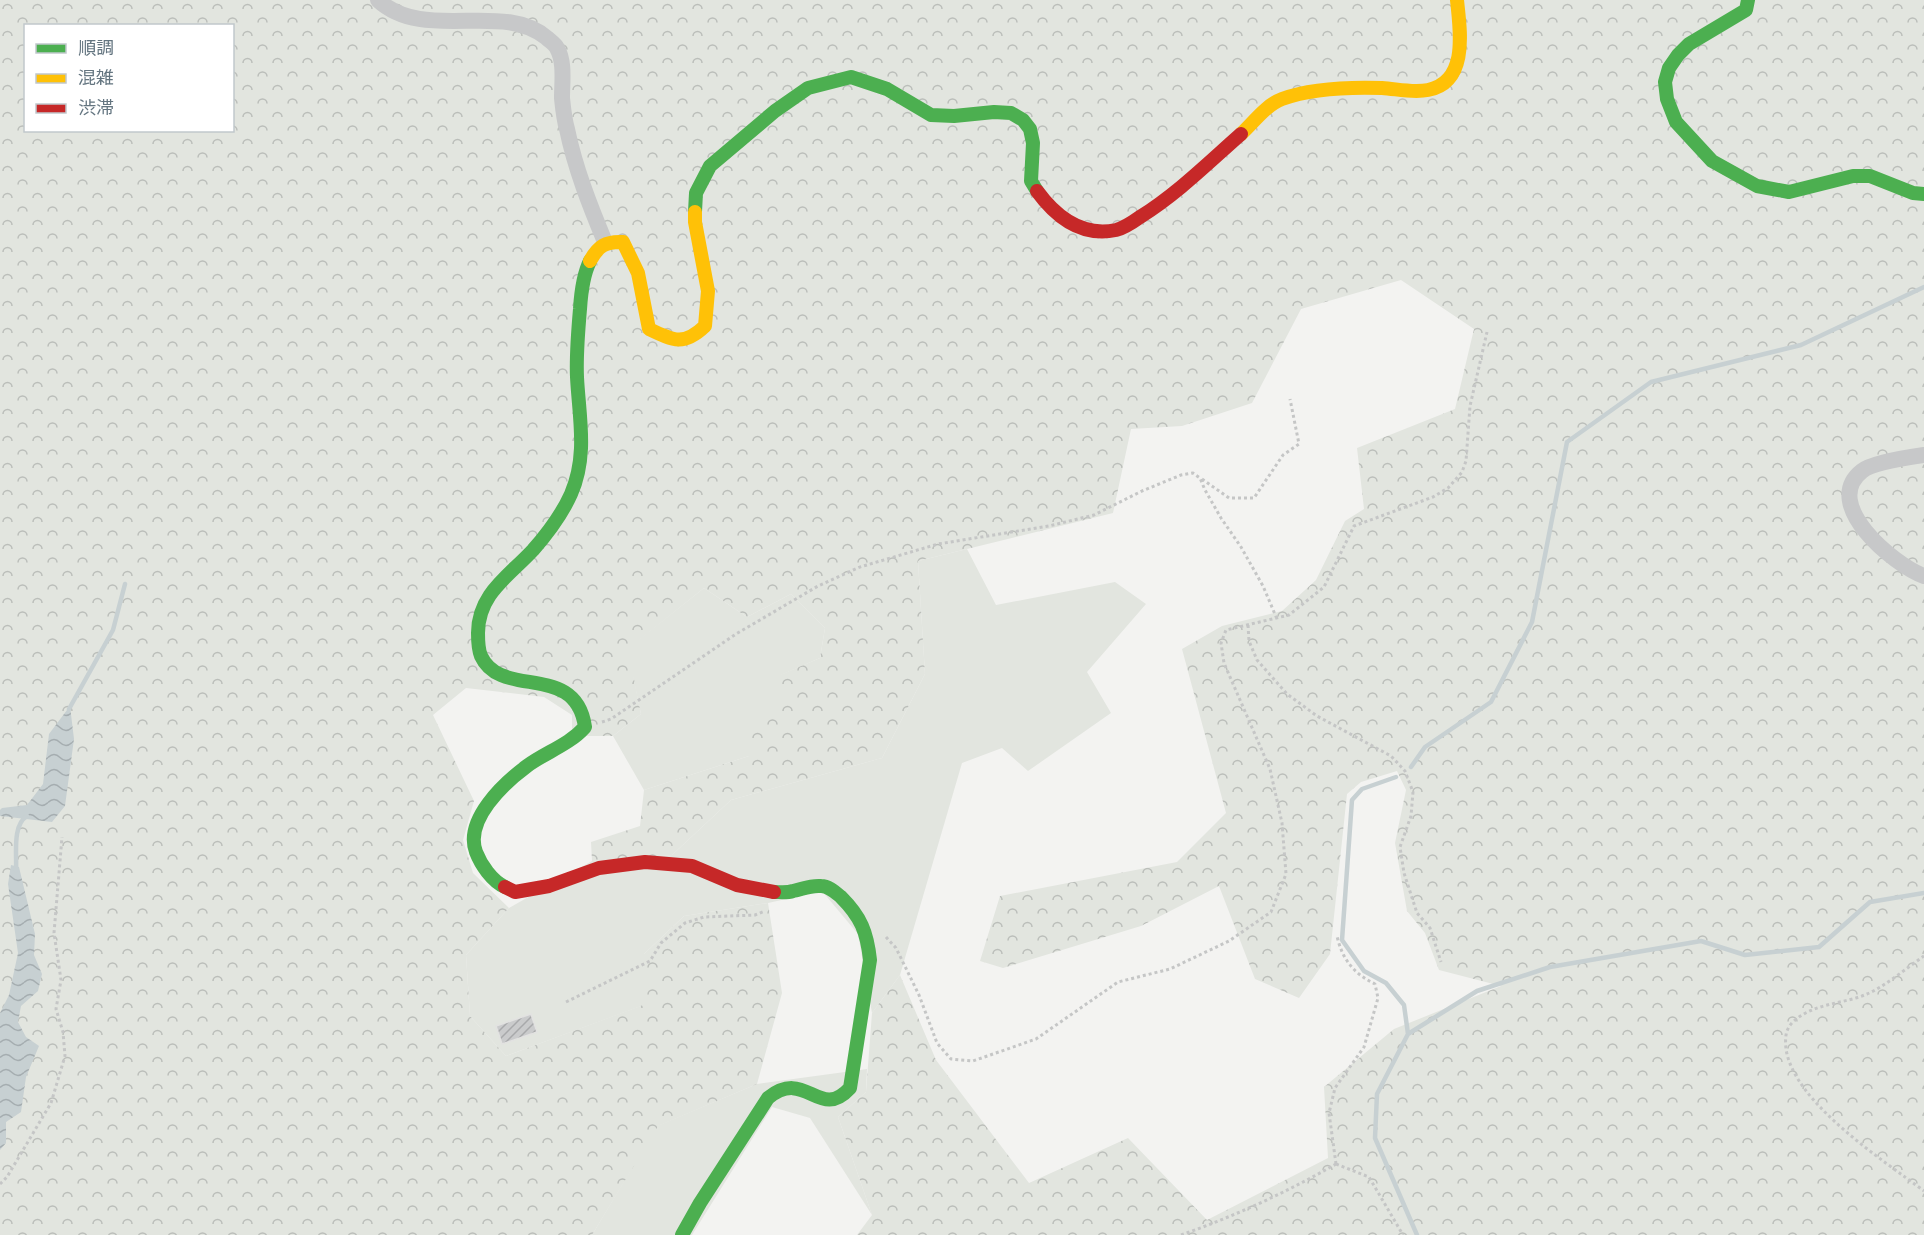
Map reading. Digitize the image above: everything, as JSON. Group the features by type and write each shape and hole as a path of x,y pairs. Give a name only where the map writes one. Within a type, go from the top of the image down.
{"street":[{"path":"378,0 408,16 444,21 483,17 522,21 538,29 557,48 563,75 562,99 567,130 586,197 605,242"},
{"path":"682,1235 768,1098 778,1090 789,1087 825,1099 836,1100 843,1097 850,1088 870,960 868,942 855,911 833,890 824,886 810,886 791,892 769,892 737,885 692,866 645,862 600,868 549,886 515,892 497,883 479,859 473,843 482,814 490,800 527,766 577,736 585,727 584,716 570,695 557,688 515,680 493,669 483,657 478,644 478,627 481,608 491,590 534,550 570,501 579,477 582,449 577,376 581,285 594,251 605,242 623,242 639,273 650,329 664,336 684,340 693,337 705,326 707,314 708,291 695,212 696,193 710,166 775,111 808,88 850,77 887,89 931,114 954,116 994,112 1011,113 1023,120 1030,129 1033,143 1031,181 1036,191 1057,216 1072,226 1100,232 1117,230 1144,215 1175,192 1281,100 1305,94 1378,88 1427,91 1440,86 1453,73 1460,57 1461,36 1457,0"},
{"path":"1748,0 1746,10 1698,37 1682,50 1666,69 1665,92 1673,119 1678,125 1712,161 1757,186 1789,192 1853,176 1870,176 1913,193 1924,194"},
{"path":"1924,455 1863,469 1851,485 1850,503 1858,522 1870,538 1892,558 1924,576"}],"path":[{"path":"883,933 896,948 915,986 937,1043 951,1059 973,1061 1036,1039 1118,982 1170,969 1229,941 1271,912 1286,874 1282,823 1270,769 1224,663 1221,643 1226,630 1289,615 1324,587 1354,526 1433,497 1448,488 1462,472 1466,460 1470,406 1487,332"},
{"path":"585,727 611,719 736,634 818,586 860,567 938,544 1049,526 1094,515 1181,475 1193,473 1229,498 1254,498 1283,455 1299,444 1290,399"},
{"path":"1200,478 1263,586 1276,619"},
{"path":"1248,625 1249,641 1257,660 1287,694 1317,716 1359,741 1391,756 1405,771 1413,792 1411,816 1400,847 1404,873 1417,913 1430,928 1441,962"},
{"path":"0,1184 7,1177 51,1103 66,1056 63,1032 56,1009 61,980 54,933 62,837"},
{"path":"566,1002 650,961 661,943 685,923 704,917 755,915 774,907 791,892"},
{"path":"1336,936 1340,950 1359,977 1375,984 1378,998 1364,1047 1335,1089 1329,1113 1336,1164"},
{"path":"1924,956 1868,994 1818,1008 1796,1019 1786,1029 1785,1041 1795,1075 1826,1114 1859,1143 1924,1191"},
{"path":"1181,1235 1236,1215 1307,1181 1336,1164"},
{"path":"1336,1164 1369,1177 1403,1235"}],"green space":[{"path":"0,0 1924,0 1924,1235 857,1235 872,1215 838,1117 866,1092 872,1013 900,975 936,1060 1029,1183 1128,1138 1207,1220 1328,1158 1324,1087 1394,1029 1501,986 1439,970 1425,933 1407,911 1395,843 1406,790 1397,771 1361,782 1347,794 1330,954 1299,998 1255,979 1219,886 1141,926 1003,968 980,961 1000,896 1177,862 1226,813 1182,649 1222,626 1282,611 1316,580 1345,521 1364,509 1357,448 1455,409 1474,329 1401,280 1301,309 1252,403 1182,426 1131,429 1113,513 918,561 925,674 882,758 731,800 672,855 592,861 591,842 640,826 644,790 749,756 749,722 778,707 780,675 820,658 825,628 791,594 747,617 704,588 628,649 641,714 613,736 572,736 572,715 544,697 466,688 433,715 474,801 463,840 473,873 509,908 466,955 470,1016 506,1056 643,1005 644,954 684,916 768,903 782,993 757,1084 658,1126 592,1235 0,1235"},
{"path":"967,549 996,605 1115,582 1146,604 1087,672 1111,713 1028,771 1002,748 962,763 900,975 872,1013 858,934 822,891 768,903 684,916 644,954 644,1005 506,1056 470,1016 466,955 509,908 592,861 672,855 731,800 882,758 925,674 918,561"},
{"path":"704,588 747,617 791,594 825,628 820,658 781,675 779,707 749,756 644,790 613,736 641,714 627,649"},
{"path":"867,1069 866,1092 838,1117 872,1215 810,1118 772,1107 692,1235 592,1235 657,1126 757,1084"}],"water":[{"path":"70,706 74,739 65,806 52,822 0,816 2,808 27,805 43,784 49,734"},
{"path":"11,865 19,867 35,934 34,955 42,974 38,991 21,1006 18,1022 26,1037 39,1046 26,1077 21,1112 6,1122 6,1143 0,1150 0,1013 9,995 18,953 8,884"}],"building":[{"path":"531,1014 537,1032 502,1044 496,1026"}],"waterway":[{"path":"1411,767 1425,747 1491,702 1532,622 1567,442 1651,382 1801,345 1924,287"},
{"path":"69,709 113,630 125,584"},
{"path":"1396,777 1362,789 1352,800 1342,940 1364,971 1386,983 1404,1005 1408,1034 1377,1094 1375,1138 1417,1235"},
{"path":"16,870 17,833 22,820 27,816"},
{"path":"1408,1034 1477,991 1550,967 1701,941 1745,955 1819,947 1870,902 1924,893"}],"traffic: fast":[{"path":"1748,0 1746,10 1689,44 1669,68 1665,82 1667,99 1676,122 1712,161 1757,186 1789,192 1853,176 1870,176 1913,193 1924,194"},
{"path":"695,212 696,193 710,166 775,111 808,88 851,77 887,89 931,115 954,116 994,112 1011,113 1023,120 1030,129 1033,143 1031,181 1037,191"},
{"path":"505,887 488,872 476,852 474,840 481,815 488,803 518,773 534,761 565,744 585,727 579,707 568,694 553,687 504,676 491,669 479,651 479,619 489,596 533,550 554,523 571,494 576,479 581,450 577,377 578,335 583,284 590,261"},
{"path":"682,1235 768,1098 781,1090 792,1088 829,1100 839,1097 850,1088 870,960 862,926 848,904 827,887 813,886 788,892 774,892"}],"traffic: slow":[{"path":"1241,134 1271,105 1294,95 1345,88 1422,91 1441,85 1450,77 1459,53 1460,26 1457,0"},
{"path":"590,261 603,246 612,242 623,242 638,273 649,329 672,339 691,337 705,326 708,291 695,212"}],"traffic: jam":[{"path":"1037,191 1061,217 1081,228 1092,231 1116,230 1131,223 1167,198 1241,134"},
{"path":"505,887 515,892 549,886 599,868 645,862 692,866 737,885 774,892"}]}
